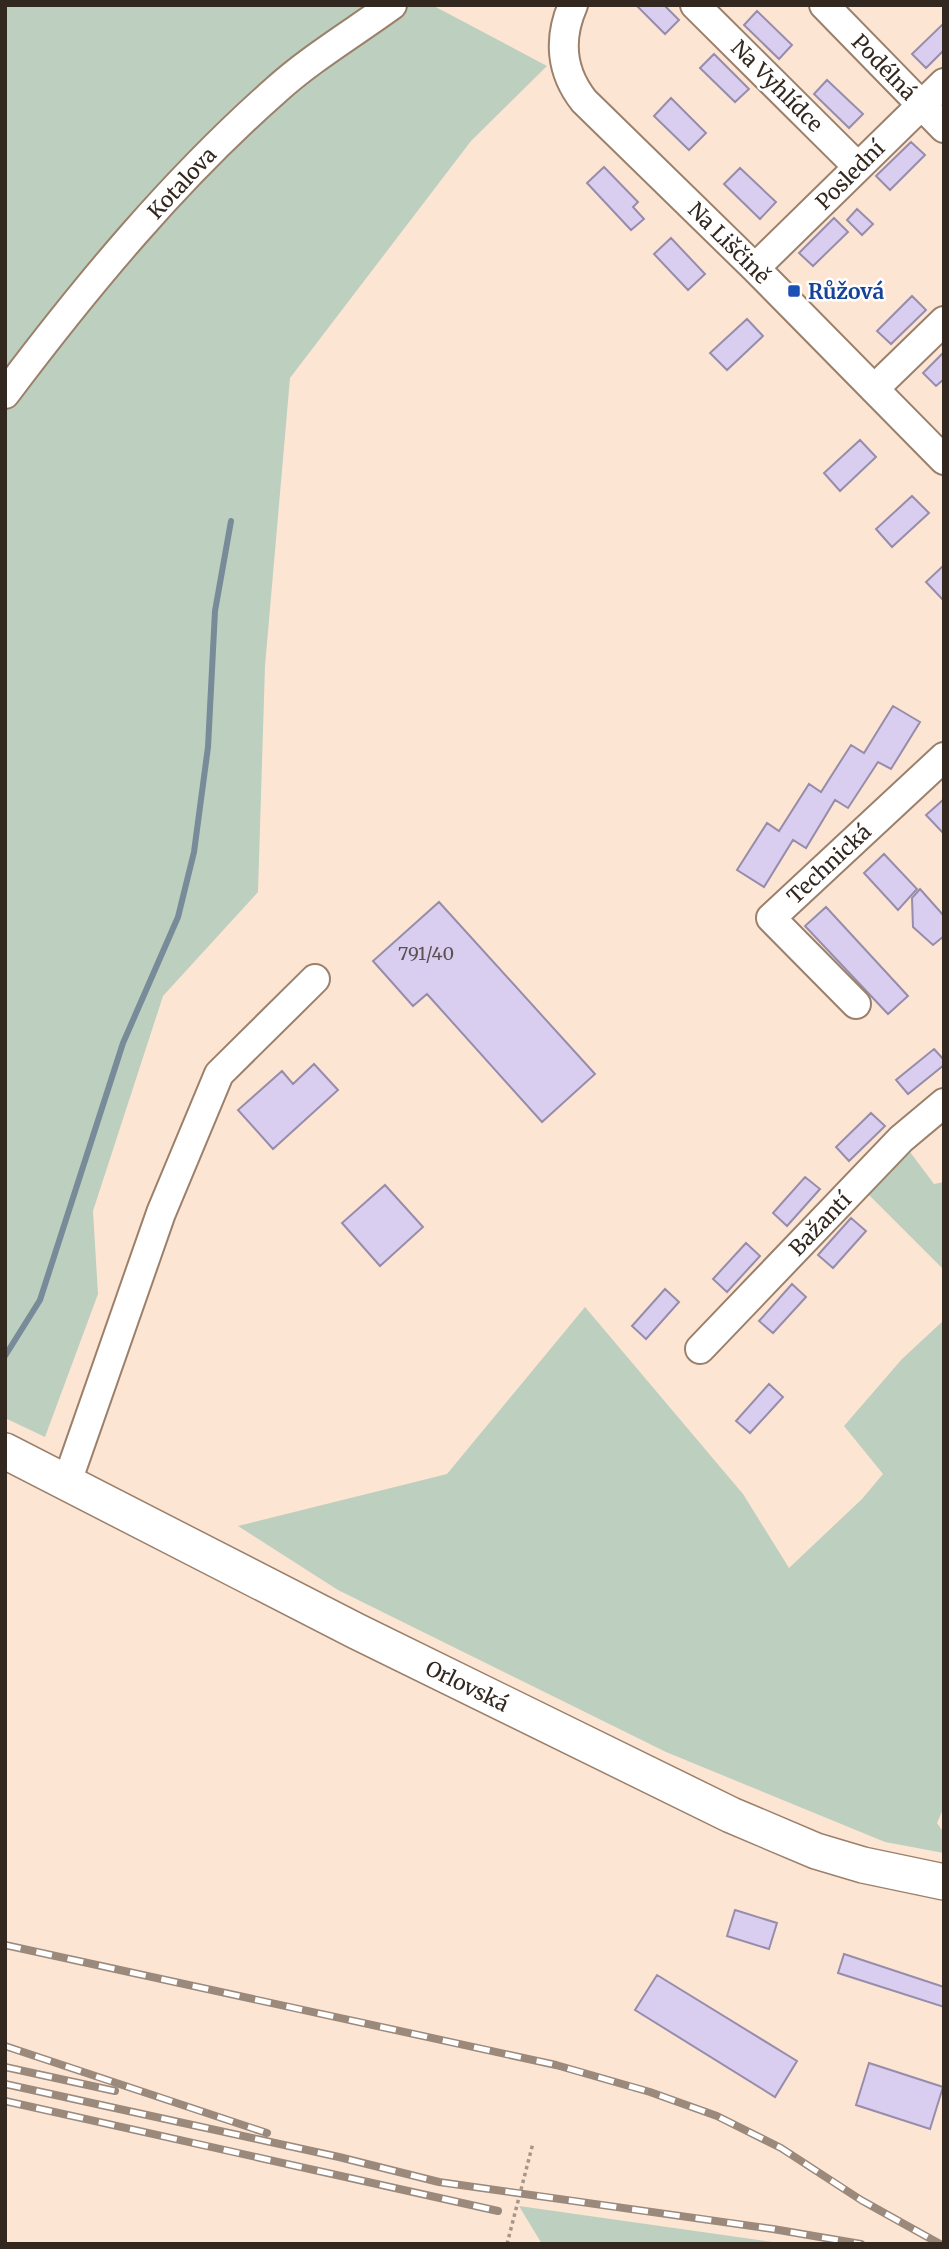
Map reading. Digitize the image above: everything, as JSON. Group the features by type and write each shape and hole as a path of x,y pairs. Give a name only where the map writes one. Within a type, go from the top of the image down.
{"main road":[{"name":"Orlovská","path":"5,1451 368,1637 731,1815 816,1851 944,1882"}],"street":[{"name":"Kotalova","path":"5,394 68,310 187,174 278,88 392,5"},
{"name":"Na Liščině","path":"573,5 566,22 563,44 566,69 579,94 944,460"},
{"name":"Na Vyhlídce","path":"695,5 858,167"},
{"name":"Podélná","path":"824,5 944,128"},
{"name":"Poslední","path":"755,268 944,83"},
{"path":"874,389 944,321"},
{"name":"Technická","path":"856,1004 771,918 944,757"},
{"path":"67,1482 160,1213 219,1074 315,979"},
{"name":"Bažantí","path":"700,1349 901,1139 944,1103"}],"path":[{"path":"507,2244 534,2143"}],"green space":[{"path":"5,5 432,5 547,66 471,141 290,378 265,666 258,892 163,996 93,1211 98,1294 45,1437 5,1418"},
{"path":"907,1148 934,1184 944,1182 944,1270 864,1190"},
{"path":"585,1307 743,1494 789,1568 862,1499 883,1474 844,1426 902,1359 944,1320 944,1807 937,1823 944,1833 944,1853 885,1842 666,1752 338,1590 238,1526 447,1474"},
{"path":"519,2206 787,2244 542,2244"}],"building":[{"path":"636,5 664,5 679,20 665,34"},
{"path":"757,11 792,45 779,59 744,25"},
{"path":"944,23 944,50 926,68 912,54"},
{"path":"714,54 749,89 735,102 700,68"},
{"path":"827,80 863,114 849,128 814,94"},
{"path":"671,98 706,133 689,150 654,116"},
{"path":"911,142 925,155 890,190 876,176"},
{"path":"604,167 638,202 633,207 644,219 631,230 587,183"},
{"path":"740,168 776,202 760,219 724,184"},
{"path":"857,209 873,224 862,235 847,220"},
{"path":"834,218 848,232 813,266 799,253"},
{"path":"671,238 705,274 688,290 654,254"},
{"path":"912,296 926,310 891,344 877,331"},
{"path":"747,319 763,336 727,370 710,353"},
{"path":"944,352 944,379 936,386 923,373"},
{"path":"860,440 876,457 840,491 824,473"},
{"path":"912,496 929,513 892,547 876,529"},
{"path":"944,565 944,601 926,582"},
{"path":"893,706 920,722 891,769 878,762 848,808 835,800 806,848 793,840 764,887 737,870 767,823 779,831 809,784 821,792 851,745 864,753"},
{"path":"944,799 944,834 926,815"},
{"path":"884,854 917,889 898,910 864,873"},
{"path":"920,889 944,916 944,936 933,945 913,927 912,898"},
{"path":"439,902 595,1074 542,1122 427,994 413,1006 373,961"},
{"path":"826,907 908,996 888,1014 805,926"},
{"path":"934,1049 944,1060 944,1065 908,1094 896,1080"},
{"path":"314,1064 338,1090 273,1149 238,1110 282,1071 293,1084"},
{"path":"871,1113 885,1126 849,1161 836,1147"},
{"path":"805,1177 820,1189 787,1226 773,1213"},
{"path":"385,1185 423,1227 380,1266 342,1223"},
{"path":"851,1218 866,1231 833,1268 818,1255"},
{"path":"746,1243 760,1256 727,1292 713,1279"},
{"path":"792,1284 806,1297 773,1333 759,1321"},
{"path":"665,1289 679,1302 646,1339 632,1326"},
{"path":"769,1384 783,1397 750,1433 736,1421"},
{"path":"735,1910 777,1923 769,1949 727,1936"},
{"path":"844,1954 944,1987 944,2007 838,1973"},
{"path":"657,1975 797,2061 775,2097 635,2010"},
{"path":"869,2063 943,2087 930,2129 856,2105"}],"waterway":[{"path":"5,1356 40,1300 123,1043 178,917 194,852 208,747 215,611 231,521"}],"railway":[{"path":"5,1945 556,2065 650,2092 717,2116 781,2148 861,2200 940,2244"},
{"path":"5,2046 267,2133"},
{"path":"5,2067 115,2091"},
{"path":"5,2084 339,2157 439,2182 861,2244"},
{"path":"5,2101 498,2211"}],"place":[{"name":"Růžová","path":"794,291"}]}
